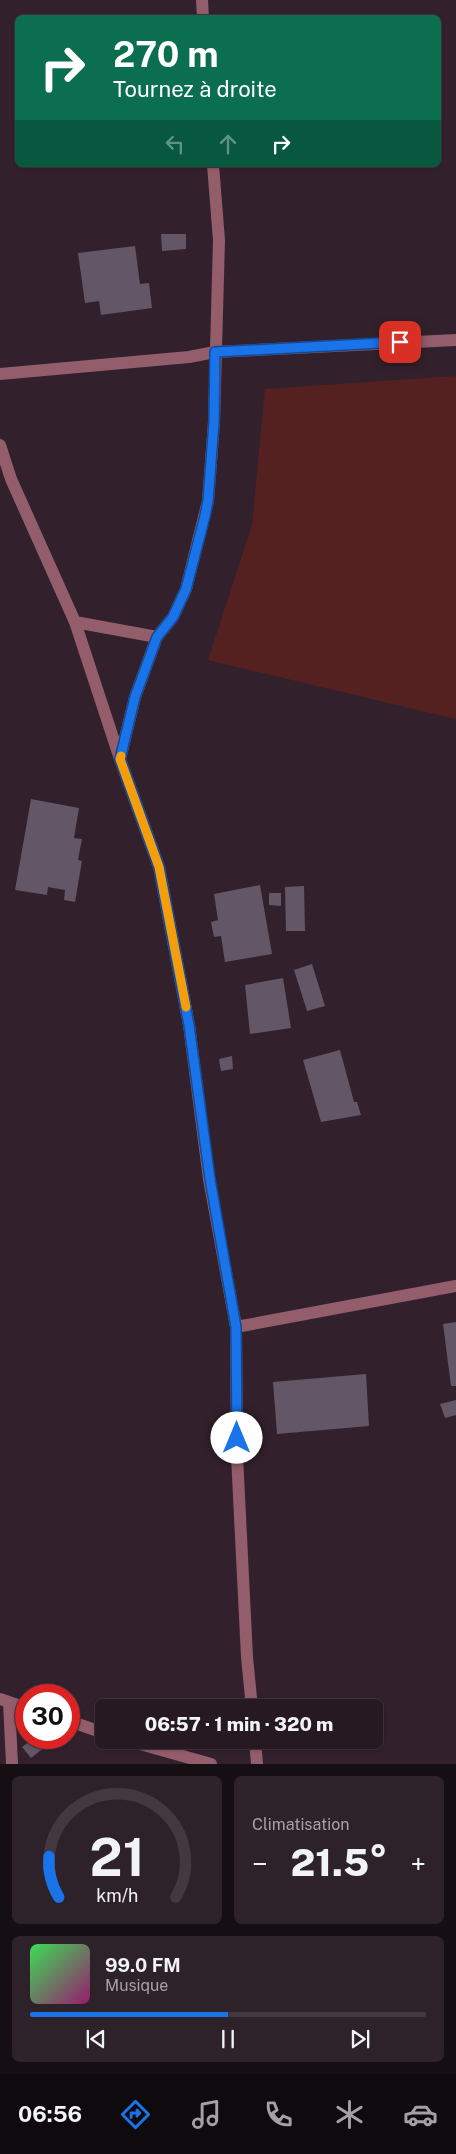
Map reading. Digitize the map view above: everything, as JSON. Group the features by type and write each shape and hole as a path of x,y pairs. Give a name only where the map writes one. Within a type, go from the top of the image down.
{"street":[{"path":"202,0 203,15"},
{"path":"120,759 135,697 157,637 173,617 186,589 208,501 214,422 219,240 214,167"},
{"path":"0,374 189,357 215,352 456,340"},
{"path":"0,445 11,479 75,622 120,759 159,867 189,1025 210,1179 236,1327 237,1456 247,1657 251,1699"},
{"path":"75,622 157,637"},
{"path":"236,1327 456,1286"},
{"path":"5,1700 12,1764"},
{"path":"80,1725 95,1730"},
{"path":"158,1749 211,1764"},
{"path":"256,1749 257,1764"}],"shaded area":[{"path":"456,376 456,719 208,660 252,525 265,389"}],"building":[{"path":"161,234 186,234 186,249 162,251"},
{"path":"135,246 140,284 149,283 152,308 101,315 99,301 85,303 78,253"},
{"path":"31,799 79,808 74,838 82,839 78,860 82,861 75,902 64,900 65,890 48,887 47,895 15,890"},
{"path":"260,885 272,954 225,962 221,936 214,937 211,922 218,920 214,894"},
{"path":"304,886 305,931 286,931 285,887"},
{"path":"269,893 281,893 281,906 269,905"},
{"path":"312,964 325,1006 307,1011 294,970"},
{"path":"283,978 291,1028 250,1034 245,985"},
{"path":"340,1050 354,1102 357,1102 361,1115 321,1122 303,1060"},
{"path":"232,1056 233,1069 221,1071 219,1059"},
{"path":"456,1322 456,1386 451,1386 443,1324"},
{"path":"366,1374 369,1426 277,1434 273,1382"},
{"path":"456,1400 456,1415 445,1418 440,1404"},
{"path":"24,1749 42,1749 31,1758"}],"slow traffic":[{"path":"121,756 120,759 159,867 186,1007"}],"route":[{"path":"237,1438 236,1327 210,1179 189,1025 159,867 120,759 135,697 157,637 173,617 186,589 205,516 208,501 214,422 215,352 400,342"}]}
